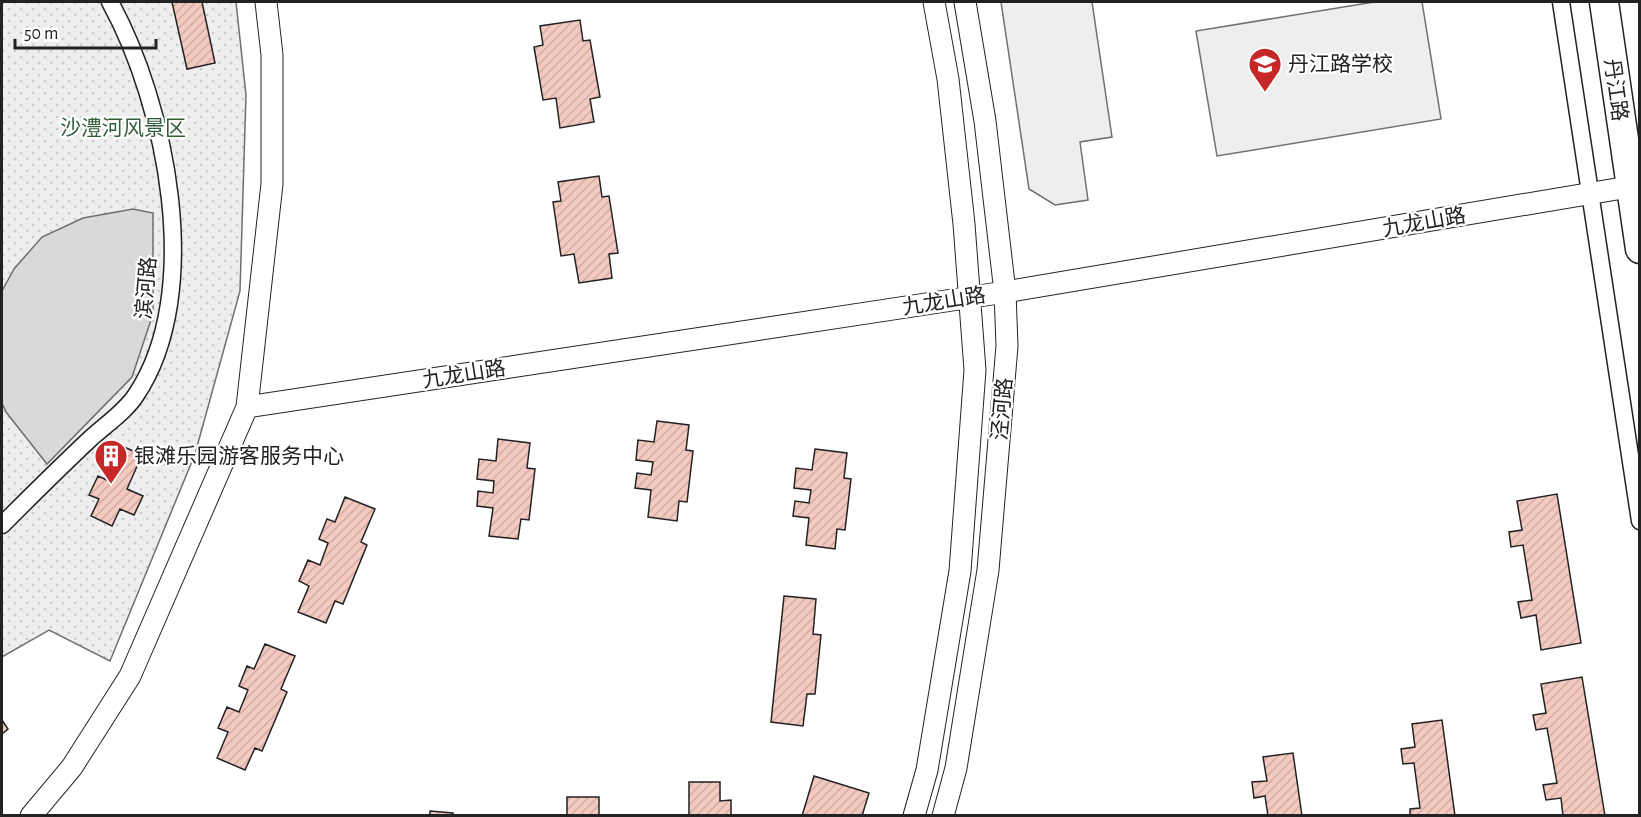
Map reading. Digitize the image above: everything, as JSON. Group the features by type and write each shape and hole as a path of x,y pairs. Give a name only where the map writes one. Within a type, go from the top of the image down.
{"highway":[{"name":"丹江路","path":"1604,2 1635,186 1640,249"}],"street":[{"name":"滨河路","path":"2,525 134,398 153,367 164,332 171,275 173,221 165,156 131,48 110,2"},
{"path":"31,816 72,767 130,676 247,407 272,184 272,55 266,2"},
{"name":"泾河路","path":"914,816 927,770 960,571 975,370 948,79 934,2"},
{"name":"泾河路","path":"943,816 956,768 988,570 1007,345 1005,292 986,121 964,2"},
{"path":"1561,2 1640,521"},
{"name":"九龙山路","path":"247,407 969,298 1635,186"}],"green space":[{"name":"沙澧河风景区","path":"2,2 236,2 246,95 240,291 195,454 110,661 49,630 2,657"},
{"path":"1001,2 1092,2 1112,137 1080,142 1088,200 1055,205 1029,189"},
{"path":"1374,2 1422,2 1441,119 1217,156 1196,31"}],"shaded area":[{"path":"133,209 153,213 153,314 132,377 47,464 6,412 2,403 2,291 14,269 42,237 83,218"}],"building":[{"path":"172,2 202,2 215,63 187,69"},
{"path":"580,20 583,41 590,40 600,97 590,99 594,122 560,128 556,98 543,100 534,47 543,45 540,26"},
{"path":"599,176 602,197 609,196 618,253 609,254 612,278 579,283 574,254 561,256 553,202 561,201 558,182"},
{"path":"657,421 689,425 686,450 693,451 687,502 679,501 677,521 648,517 651,490 635,488 637,473 651,475 653,462 636,460 638,440 654,442"},
{"path":"498,439 530,443 527,468 535,469 529,520 521,519 518,539 489,536 493,508 477,506 478,491 493,493 494,481 477,479 479,459 496,461"},
{"name":"银滩乐园游客服务中心","path":"124,447 142,455 127,489 143,496 134,515 120,509 112,526 91,516 99,499 89,495 98,476 109,481"},
{"path":"815,449 847,453 844,478 851,479 845,530 837,529 835,549 806,545 809,518 793,516 795,501 809,503 811,490 794,488 796,468 812,470"},
{"path":"1557,494 1581,643 1541,650 1536,615 1521,618 1518,602 1532,600 1523,545 1511,547 1509,532 1522,530 1517,501"},
{"path":"345,497 375,509 361,542 367,545 343,604 335,601 326,623 298,612 309,586 299,581 308,560 320,565 328,543 319,539 327,519 335,522"},
{"path":"784,596 816,599 813,634 821,635 815,694 807,694 803,726 771,722"},
{"path":"265,644 295,656 281,689 287,692 262,751 255,748 245,770 217,758 228,732 218,728 227,707 239,712 248,690 239,686 247,666 254,669"},
{"path":"1582,677 1605,816 1563,816 1561,798 1546,800 1543,785 1557,783 1547,728 1536,730 1533,715 1546,713 1541,684"},
{"path":"2,720 8,729 2,734"},
{"path":"1442,720 1455,816 1410,816 1410,809 1420,808 1414,763 1403,764 1401,749 1415,747 1412,724"},
{"path":"1293,753 1302,816 1268,816 1265,796 1254,798 1252,782 1267,781 1263,757"},
{"path":"814,776 869,793 862,816 802,816"},
{"path":"689,782 720,782 720,801 731,800 731,816 677,816 689,815"},
{"path":"567,797 599,797 599,816 567,816"},
{"path":"430,811 453,813 453,816 430,816"}],"place":[{"name":"丹江路学校","path":"1265,93"},
{"name":"银滩乐园游客服务中心","path":"111,485"}]}
